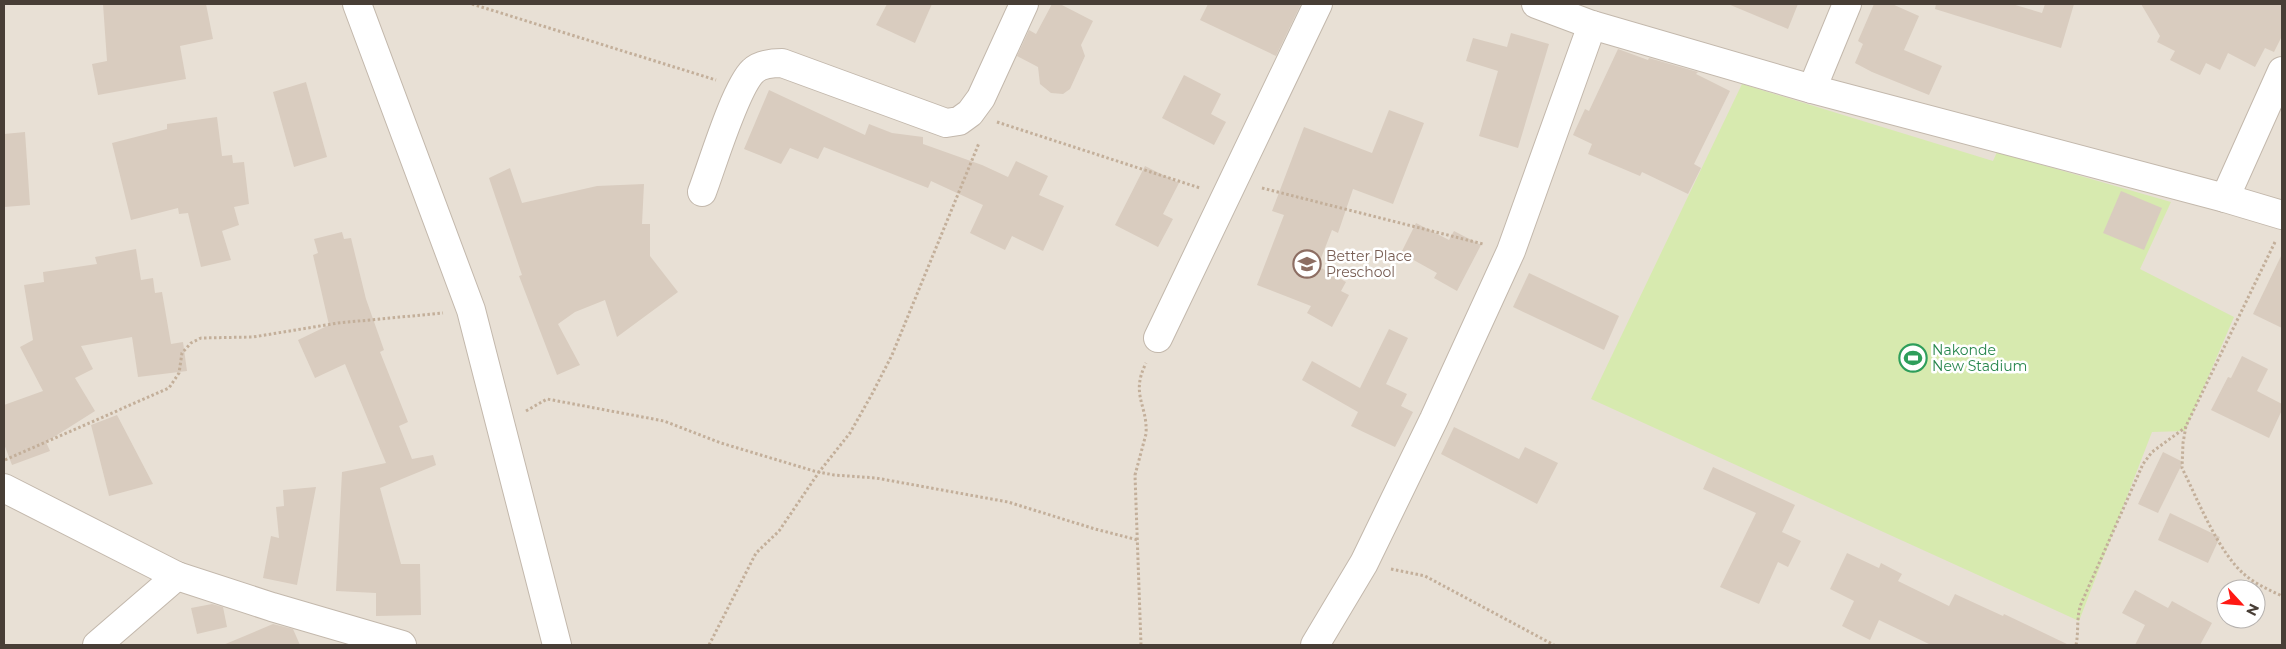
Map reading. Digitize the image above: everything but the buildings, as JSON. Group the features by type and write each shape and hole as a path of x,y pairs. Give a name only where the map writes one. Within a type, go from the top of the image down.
{"street":[{"path":"357,4 471,310 557,645"},
{"path":"702,192 741,88 753,70 767,64 782,63 946,123 980,116 981,98 1024,4"},
{"path":"1158,338 1318,4"},
{"path":"1536,4 1592,25 1812,89 2225,198 2280,226"},
{"path":"1812,89 1847,4"},
{"path":"1314,645 1364,563 1434,420 1511,251 1592,25"},
{"path":"2225,198 2282,72"},
{"path":"4,488 177,576 272,607 402,645"},
{"path":"98,645 177,576"}],"path":[{"path":"472,4 741,88"},
{"path":"709,645 756,552 776,534 819,472 850,433 892,354 980,116 1230,189 1511,251"},
{"path":"2280,226 2186,426 2182,468 2226,554 2244,575 2265,589 2282,596"},
{"path":"4,460 169,388 179,373 182,353 191,343 200,338 253,337 338,324 471,310"},
{"path":"1141,645 1135,475 1146,428 1138,393 1138,384 1142,371 1158,338"},
{"path":"547,399 664,422 721,443 819,472 876,478 1008,502 1095,529 1138,540"},
{"path":"2076,645 2078,633 2077,619 2081,604 2143,464 2152,452 2186,426"},
{"path":"1364,563 1425,576 1554,645"}],"shaded area":[{"path":"4,4 2282,4 2282,645 4,645"}],"green space":[{"name":"Nakonde New Stadium","path":"1742,84 1993,161 1997,152 2171,202 2140,269 2234,317 2185,431 2152,432 2079,621 1591,399"}],"place":[{"name":"Better Place Preschool","path":"1307,264"},
{"name":"Nakonde New Stadium","path":"1913,358"}]}
